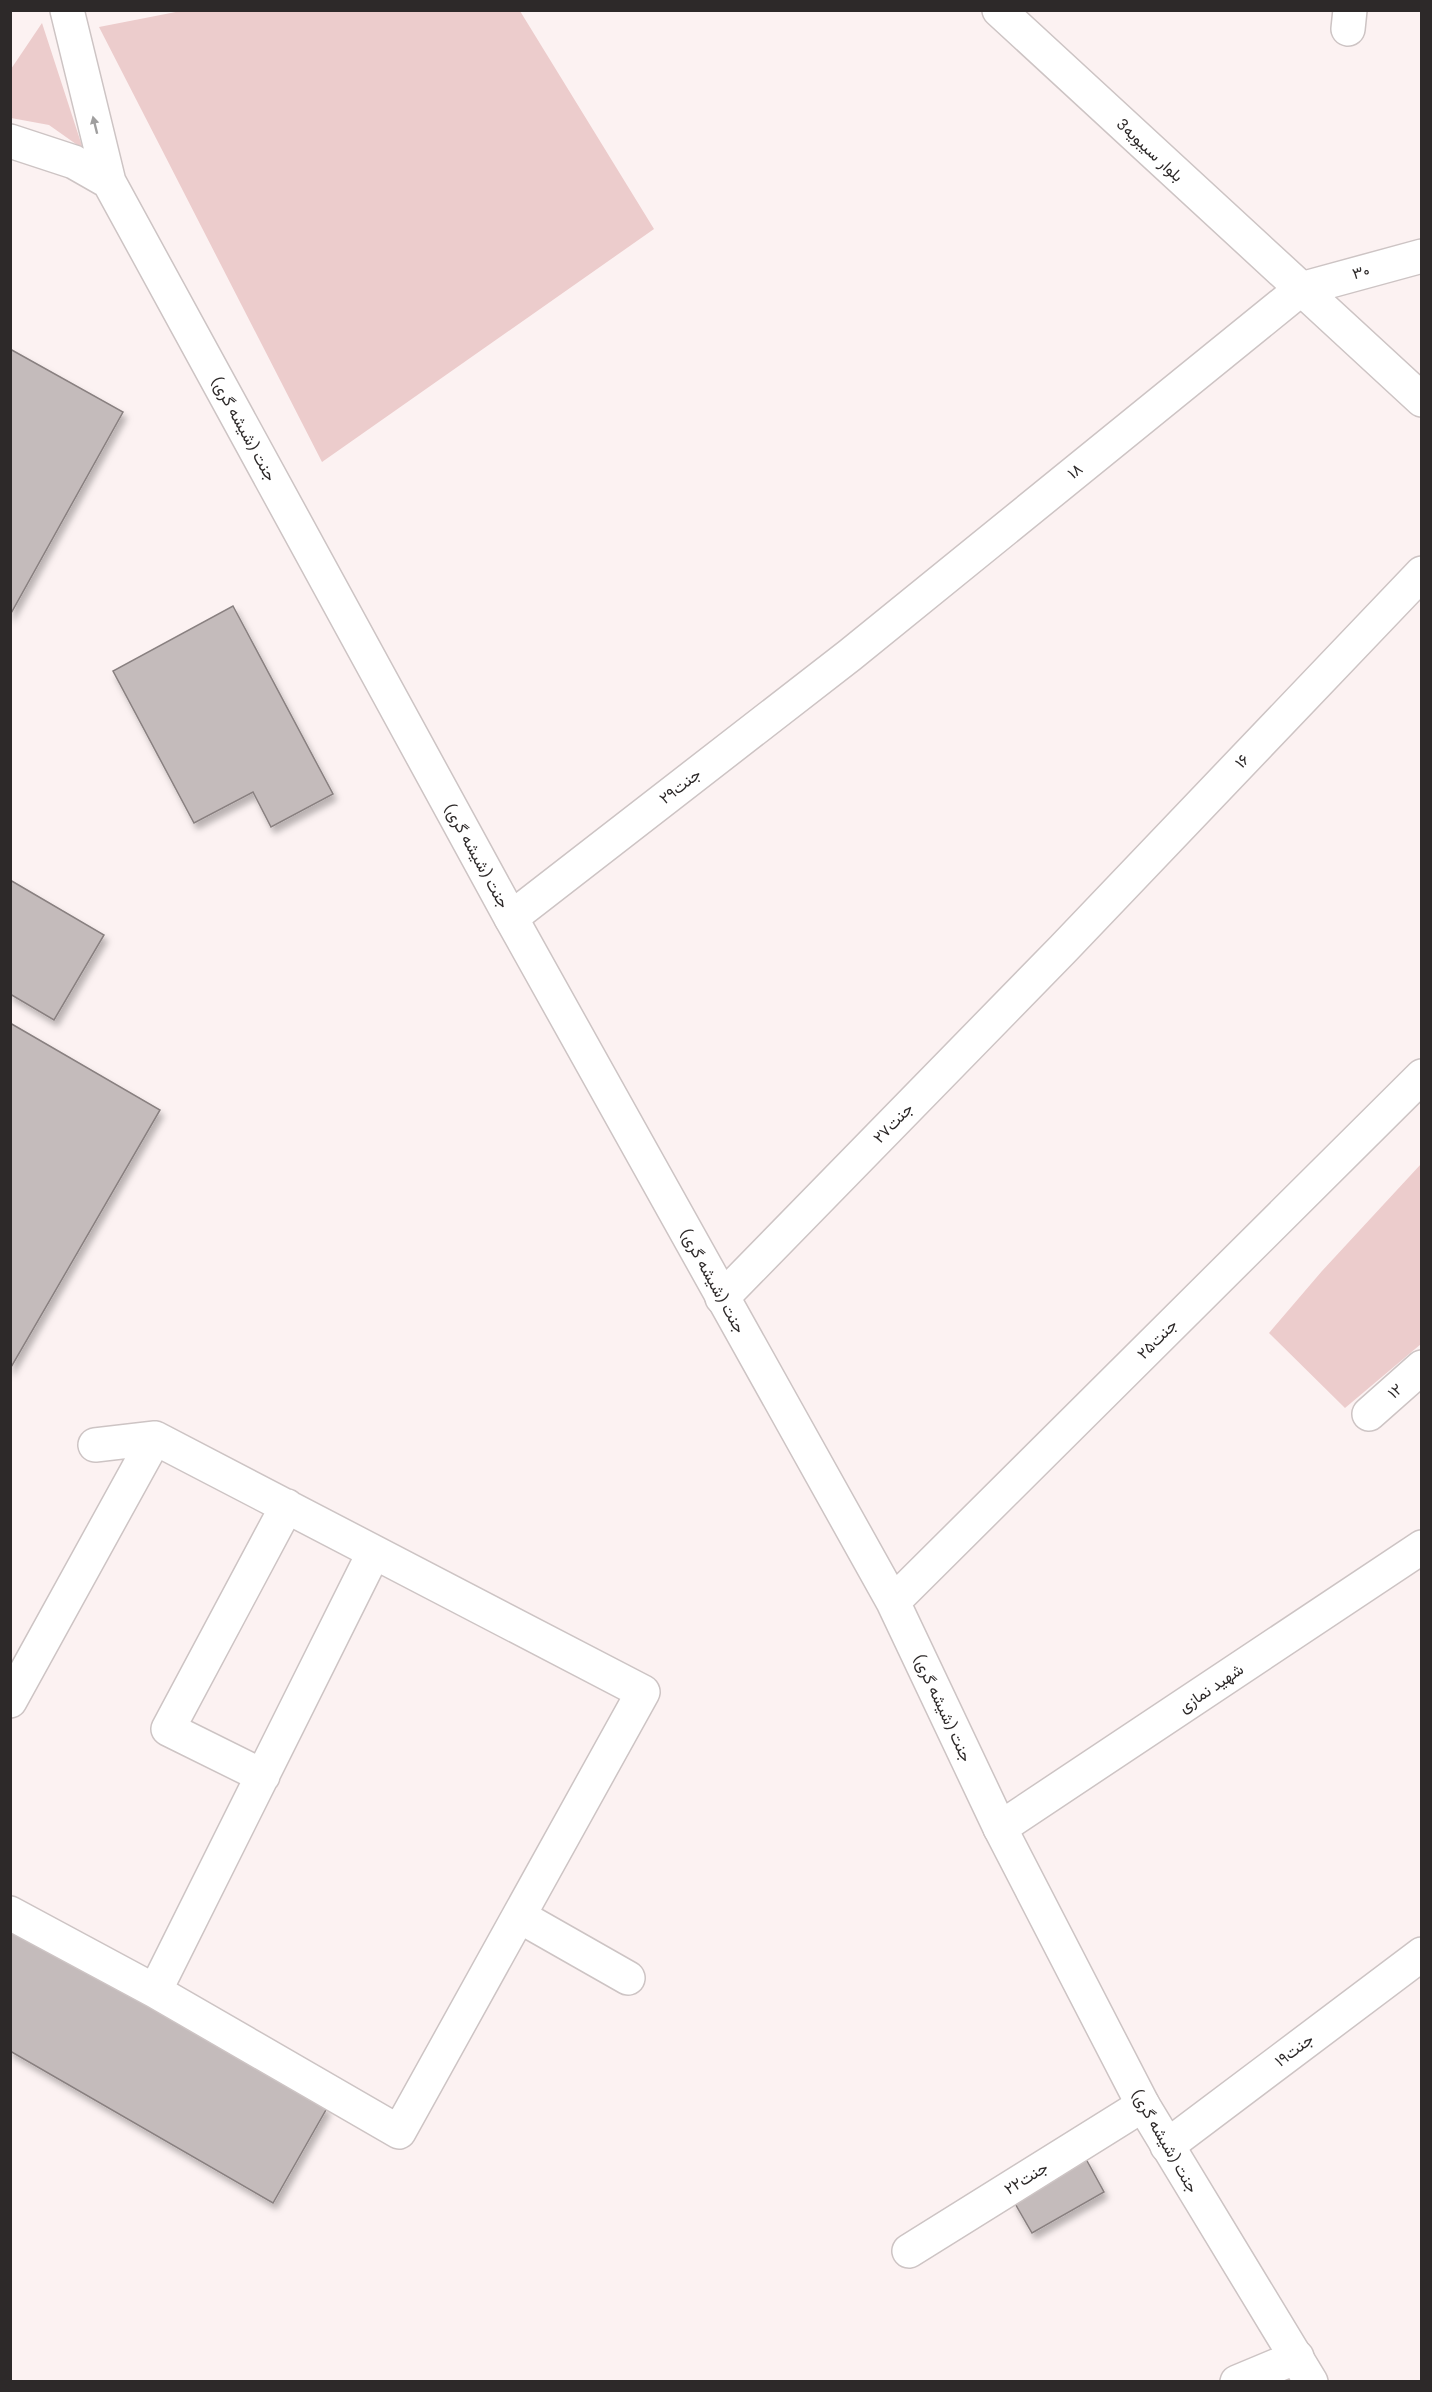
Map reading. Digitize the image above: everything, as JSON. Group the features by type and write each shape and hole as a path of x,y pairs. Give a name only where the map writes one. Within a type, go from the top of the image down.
{"street":[{"name":"جنت (شیشه گری)","path":"67,10 109,182 511,918 893,1602 1000,1828 1143,2105 1304,2369"},
{"name":"3بلوار سیبویه","path":"999,10 1422,400"},
{"path":"10,141 74,162 109,182"},
{"name":"۳۰","path":"1301,289 1422,256"},
{"name":"۱۸","path":"850,655 1301,289"},
{"name":"۱۶","path":"1063,949 1422,573"},
{"name":"جنت۲۹","path":"511,918 850,655"},
{"name":"جنت۲۷","path":"722,1298 1063,949"},
{"name":"جنت۲۵","path":"893,1602 1422,1076"},
{"name":"۱۲","path":"1369,1414 1422,1367"},
{"path":"10,1913 155,1991 399,2132 643,1692 155,1438 95,1445"},
{"path":"10,1701 155,1438"},
{"path":"262,1776 168,1729 286,1506"},
{"name":"شهید نمازی","path":"1000,1828 1422,1547"},
{"path":"155,1991 374,1552"},
{"path":"519,1916 628,1978"},
{"name":"جنت۱۹","path":"1167,2146 1422,1954"},
{"name":"جنت۲۲","path":"909,2251 1143,2105"},
{"path":"1237,2382 1304,2369"}],"shaded area":[{"path":"181,11 520,11 654,229 322,462 99,27"},
{"path":"42,23 83,149 49,125 11,118 11,69"},
{"path":"1421,1164 1421,1344 1345,1408 1269,1333 1322,1271"}],"building":[{"path":"10,349 123,412 10,615"},
{"path":"233,606 333,794 271,827 253,792 194,823 113,671"},
{"path":"10,880 104,935 54,1020 10,994"},
{"path":"10,1023 160,1110 10,1369"},
{"path":"10,1925 327,2108 273,2203 10,2051"},
{"path":"1086,2159 1104,2192 1032,2233 1013,2200"}]}
